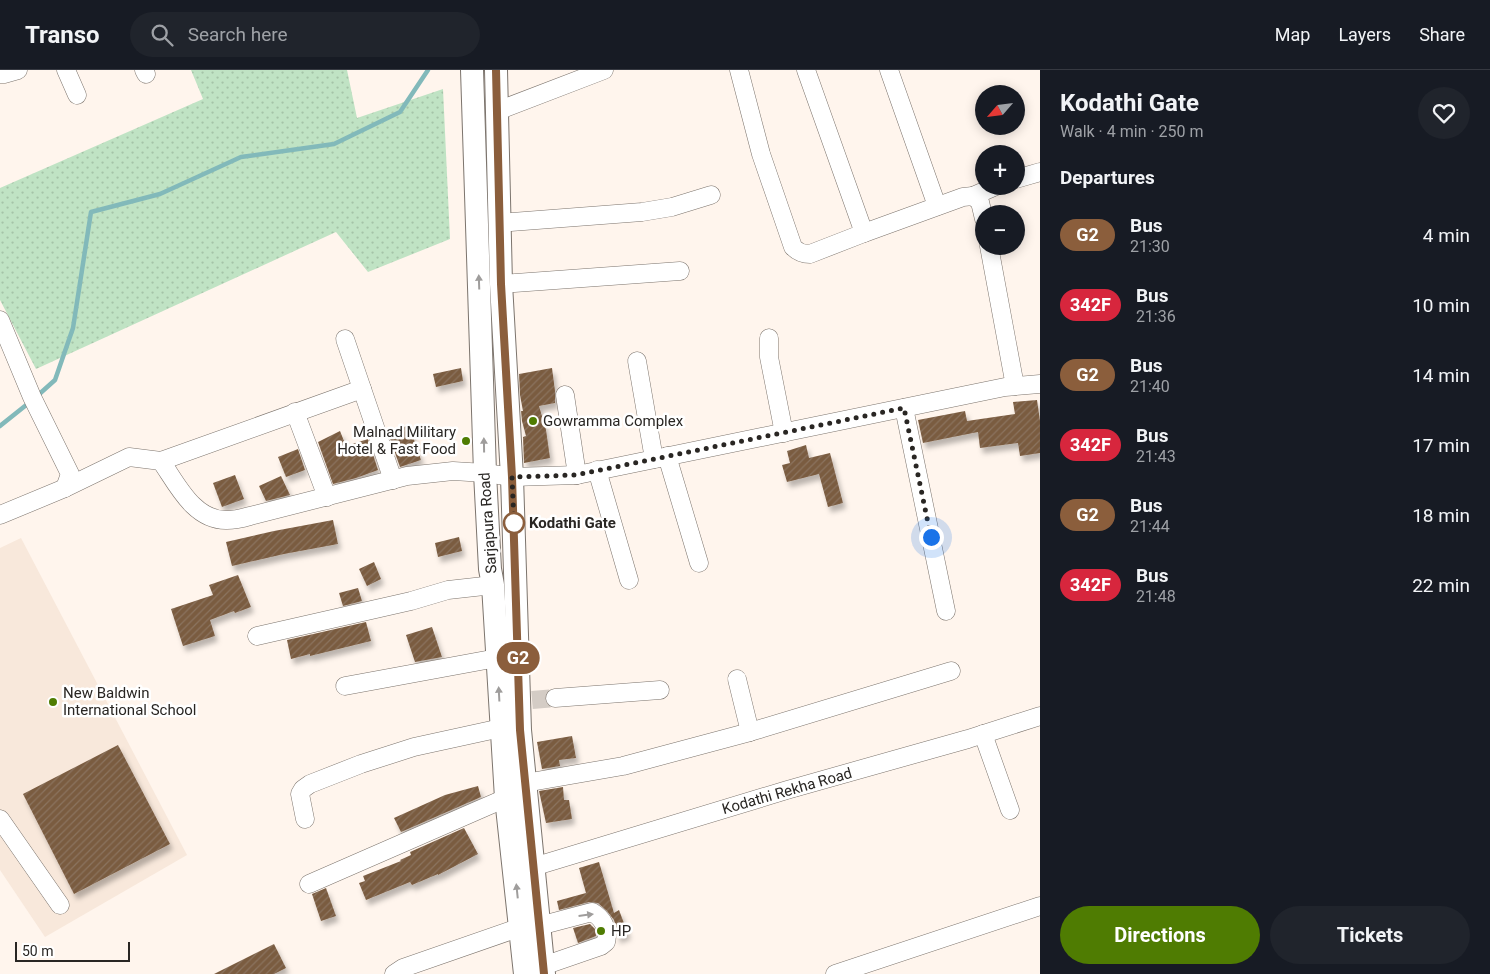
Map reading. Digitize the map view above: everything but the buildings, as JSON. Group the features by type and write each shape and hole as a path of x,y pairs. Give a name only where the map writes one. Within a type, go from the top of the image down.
{"main road":[{"name":"Sarjapura Road","path":"472,70 485,473 490,569 493,585 497,658 510,729 525,783 534,867 530,927"},
{"name":"Sarjapura Road","path":"496,70 501,284 526,701 510,729 506,798 537,971"}],"street":[{"path":"0,74 18,70"},
{"path":"66,70 77,95"},
{"path":"497,111 604,70"},
{"path":"739,70 761,154 793,247 803,254 810,254 864,232 963,197 973,196 981,205"},
{"path":"806,70 864,232"},
{"path":"889,70 937,206"},
{"path":"1025,176 1040,172"},
{"path":"499,223 642,212 672,207 711,195"},
{"path":"991,255 1015,386"},
{"path":"501,284 680,270"},
{"path":"0,320 34,402 70,474 65,488"},
{"path":"769,338 769,357 784,433"},
{"path":"345,339 394,480"},
{"path":"637,361 661,457 699,562"},
{"path":"161,461 190,503 208,517 226,520 250,516 407,476 453,471 512,477 576,475 1015,386 1039,388"},
{"path":"0,515 65,488 128,457 161,461 362,389"},
{"path":"566,395 576,475"},
{"path":"904,408 946,610"},
{"path":"295,412 328,497"},
{"path":"597,470 629,580"},
{"path":"257,636 448,590 493,585"},
{"path":"345,686 497,658"},
{"path":"525,783 623,766 750,732 951,671"},
{"path":"737,679 750,732"},
{"path":"555,698 660,690"},
{"name":"Kodathi Rekha Road","path":"534,867 1040,716"},
{"path":"305,819 300,794 302,789 310,784 360,764 414,747 510,729"},
{"path":"983,734 1010,810"},
{"path":"309,884 506,798"},
{"path":"0,819 60,905"},
{"path":"836,974 1040,906"},
{"path":"394,974 403,968 530,927 592,912 601,918 607,933 606,942 601,946 537,971"}],"shaded area":[{"name":"New Baldwin International School","path":"21,538 187,855 45,937 0,870 0,548"}],"green space":[{"path":"191,70 347,70 357,118 443,89 450,239 368,272 336,232 36,369 0,300 0,188 203,99"}],"waterway":[{"path":"36,397 55,380 73,328 91,212 160,194 241,157 334,144 400,112 428,70"},
{"path":"0,426 30,402"}],"tunnel":[{"path":"532,700 555,698"}],"bus line":[{"name":"G2","path":"496,70 501,284 512,477 520,730 544,974"}],"place":[{"name":"Gowramma Complex","path":"533,421"},
{"name":"Malnad Military Hotel & Fast Food","path":"466,441"},
{"name":"Kodathi Gate","path":"514,523"},
{"name":"New Baldwin International School","path":"53,702"},
{"name":"HP","path":"601,931"}],"route":[{"path":"514,523 512,477 576,475 904,408 931,537"}]}
